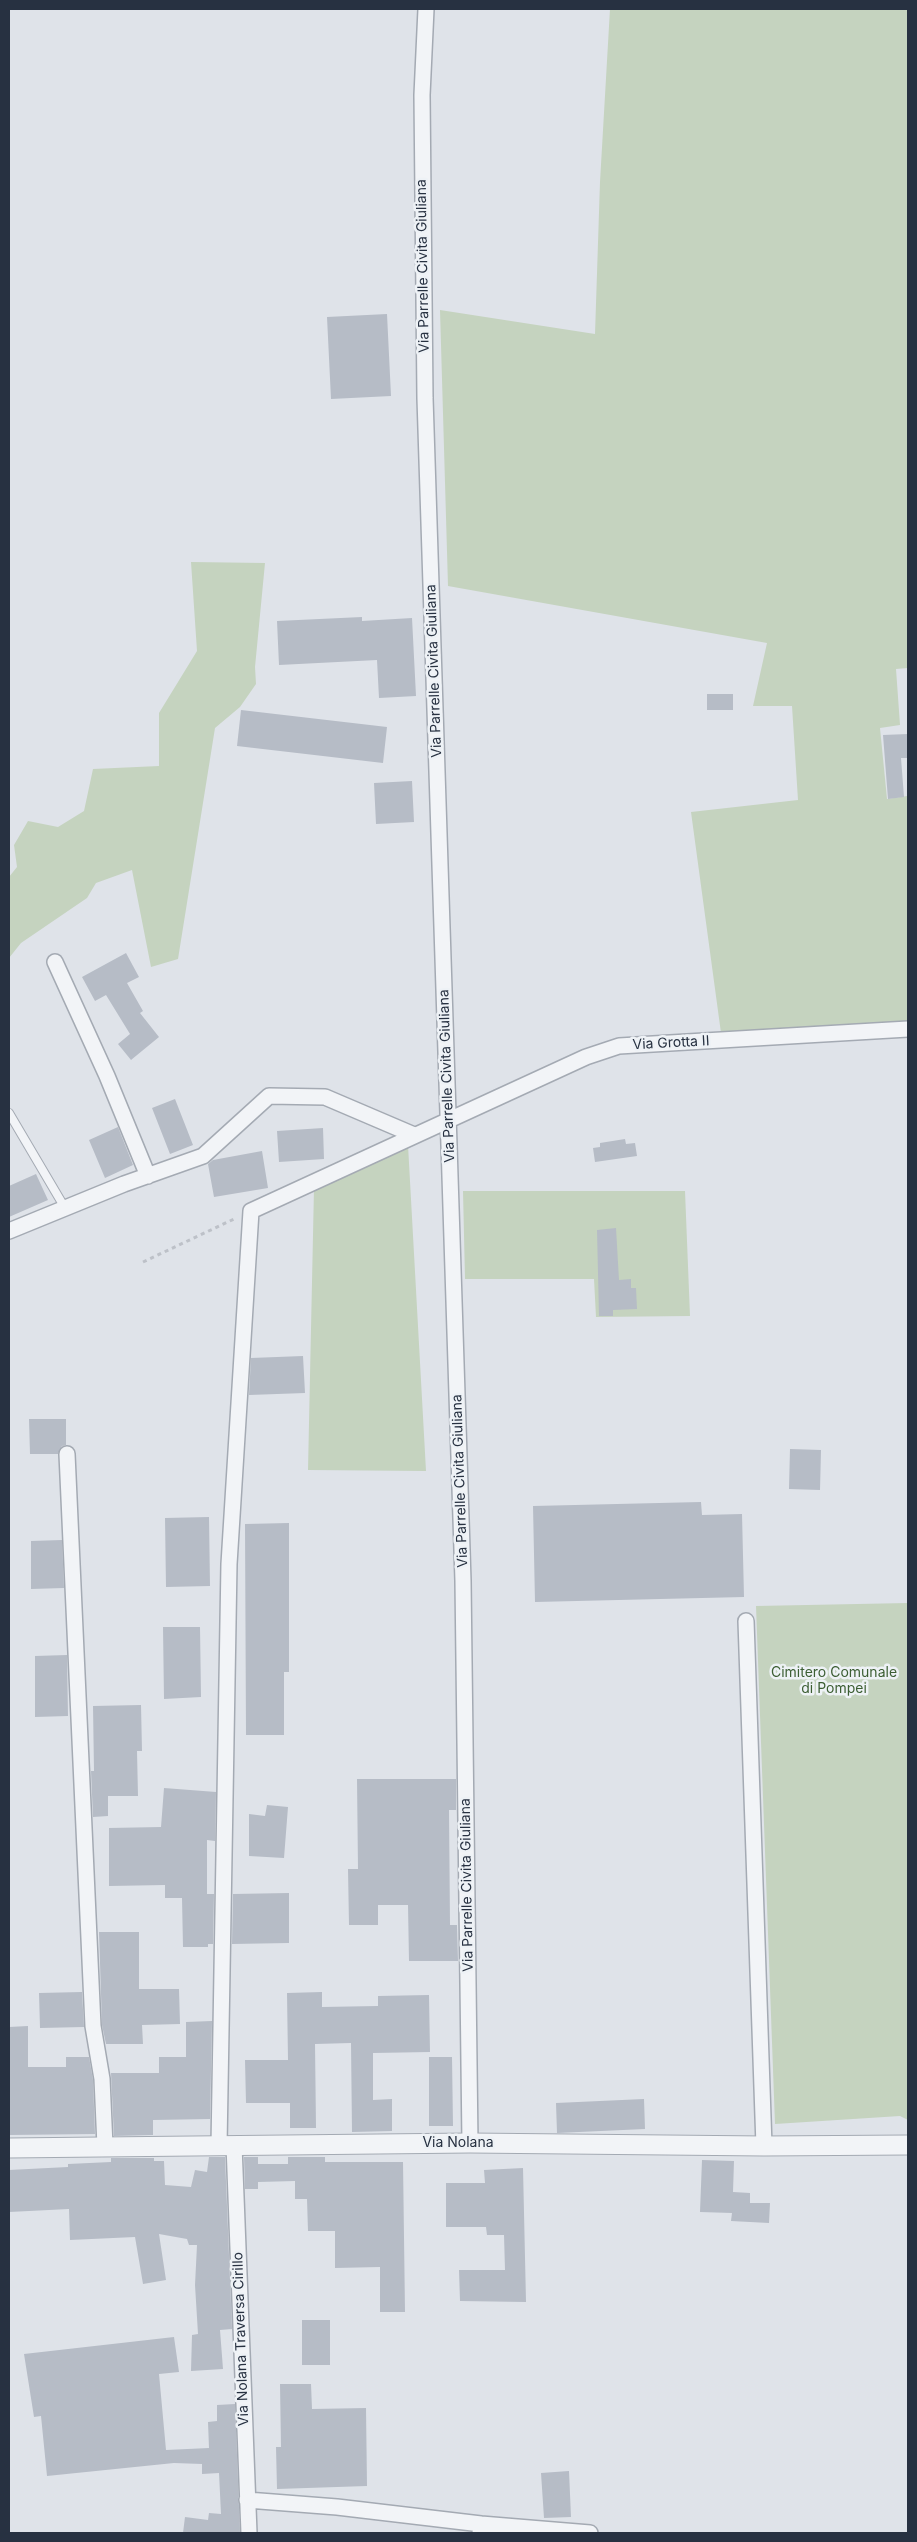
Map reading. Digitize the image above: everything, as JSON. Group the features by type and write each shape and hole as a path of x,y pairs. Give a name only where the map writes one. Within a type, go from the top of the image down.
{"street":[{"name":"Via Parrelle Civita Giuliana","path":"426,9 422,95 425,388 463,1581 470,2143"},
{"path":"55,962 107,1076 148,1176"},
{"name":"Via Grotta II","path":"251,1212 586,1057 619,1046 908,1029"},
{"path":"9,1231 203,1156 269,1096 325,1097 414,1135"},
{"name":"Via Nolana Traversa Cirillo","path":"249,2533 226,2145 229,1564 251,1212"},
{"path":"66,1454 93,2026 102,2079 105,2146"},
{"path":"746,1621 764,2146"},
{"name":"Via Nolana","path":"9,2148 470,2143 764,2146 908,2145"},
{"path":"248,2500 337,2507 481,2528 590,2533"}],"lane":[{"path":"9,1113 65,1208"}],"path":[{"path":"143,1262 251,1212"}],"green space":[{"path":"610,9 908,9 908,668 896,669 900,725 880,728 887,799 907,796 908,1021 721,1033 691,812 798,800 792,706 753,706 767,643 448,586 440,310 595,334 600,182"},
{"path":"191,562 265,563 255,667 256,684 240,707 215,728 178,959 151,967 132,870 96,883 87,898 21,943 9,958 9,877 17,867 14,845 28,821 58,827 84,811 93,769 159,766 159,713 197,651"},
{"path":"408,1145 426,1471 308,1470 314,1188"},
{"path":"463,1191 685,1191 690,1316 596,1317 594,1279 465,1279"},
{"name":"Cimitero Comunale di Pompei","path":"908,1603 908,2120 900,2116 775,2124 756,1606"}],"building":[{"path":"387,314 391,396 331,399 327,317"},
{"path":"362,617 362,621 412,618 416,696 379,698 377,660 279,665 277,621"},
{"path":"707,694 733,694 733,710 707,710"},
{"path":"241,710 387,727 383,763 237,746"},
{"path":"908,734 908,758 901,758 904,797 888,799 883,735"},
{"path":"412,781 414,822 376,824 374,783"},
{"path":"126,953 139,977 127,983 143,1011 140,1013 159,1037 131,1060 118,1044 130,1034 106,995 95,1001 82,977"},
{"path":"175,1099 193,1145 170,1154 152,1108"},
{"path":"118,1127 133,1165 105,1178 89,1140"},
{"path":"323,1128 324,1159 279,1162 277,1131"},
{"path":"625,1139 626,1144 635,1143 637,1156 595,1162 593,1148 600,1147 600,1143"},
{"path":"262,1151 268,1188 214,1197 208,1164 213,1160"},
{"path":"36,1174 48,1200 9,1217 9,1186"},
{"path":"616,1228 619,1280 631,1279 631,1288 636,1288 637,1309 613,1310 613,1316 599,1316 597,1230"},
{"path":"303,1356 305,1393 249,1395 251,1358"},
{"path":"29,1419 66,1419 66,1445 62,1446 58,1454 30,1454"},
{"path":"790,1449 821,1450 820,1490 789,1489"},
{"path":"701,1502 702,1515 742,1514 744,1597 535,1602 533,1506"},
{"path":"209,1517 210,1586 166,1587 165,1518"},
{"path":"289,1523 289,1672 284,1672 284,1735 246,1735 245,1524"},
{"path":"62,1540 64,1588 31,1589 31,1541"},
{"path":"163,1627 200,1627 201,1697 164,1699"},
{"path":"67,1655 68,1716 35,1717 35,1656"},
{"path":"141,1705 142,1751 137,1751 138,1796 108,1796 108,1816 93,1817 91,1771 94,1771 93,1706"},
{"path":"357,1779 456,1779 456,1810 449,1810 450,1925 457,1925 458,1961 409,1961 408,1905 378,1905 378,1925 349,1925 348,1869 358,1869"},
{"path":"164,1788 216,1792 215,1841 207,1840 207,1894 214,1894 213,1944 208,1944 208,1947 183,1947 182,1898 165,1898 165,1885 109,1886 109,1828 161,1827"},
{"path":"267,1805 288,1807 284,1858 249,1856 249,1814 265,1816"},
{"path":"289,1893 289,1943 232,1944 233,1894"},
{"path":"99,1932 139,1932 139,1989 179,1989 180,2024 142,2025 143,2044 106,2044 102,2025"},
{"path":"82,1992 84,2027 40,2028 39,1993"},
{"path":"322,1992 322,2007 378,2006 378,1996 429,1995 430,2052 373,2053 373,2100 392,2099 392,2131 352,2132 351,2043 315,2044 316,2128 290,2128 290,2103 246,2103 245,2060 288,2060 287,1993"},
{"path":"212,2021 210,2119 153,2120 153,2135 114,2136 111,2073 159,2073 159,2057 186,2057 186,2022"},
{"path":"28,2026 28,2067 66,2067 66,2057 89,2057 93,2080 95,2134 9,2135 9,2027"},
{"path":"429,2057 452,2057 453,2126 429,2126"},
{"path":"644,2099 645,2129 557,2133 556,2103"},
{"path":"209,2157 225,2157 232,2329 220,2330 223,2369 191,2371 192,2335 198,2334 195,2285 197,2245 189,2245 187,2239 159,2234 166,2280 143,2284 135,2237 70,2240 69,2209 9,2212 9,2170 68,2167 68,2164 111,2162 111,2158 154,2158 154,2161 164,2161 165,2185 191,2187 195,2170 207,2172"},
{"path":"244,2157 258,2157 258,2164 288,2164 288,2157 325,2157 325,2162 403,2162 405,2312 380,2312 380,2267 335,2268 335,2231 308,2231 307,2199 295,2199 295,2181 258,2182 258,2189 245,2189"},
{"path":"702,2160 734,2161 733,2192 750,2193 750,2203 770,2203 769,2223 731,2221 732,2213 700,2212"},
{"path":"523,2168 526,2302 460,2301 459,2270 505,2270 504,2235 487,2235 486,2227 446,2227 446,2183 485,2183 484,2170"},
{"path":"302,2320 330,2320 330,2365 302,2365"},
{"path":"174,2337 179,2372 159,2374 166,2450 209,2448 208,2422 217,2421 217,2405 235,2404 240,2533 183,2533 185,2517 208,2520 209,2513 221,2514 219,2473 202,2474 202,2464 174,2463 47,2476 41,2416 34,2417 24,2354"},
{"path":"280,2384 311,2384 312,2409 366,2408 367,2486 277,2489 276,2447 281,2447"},
{"path":"569,2471 571,2517 544,2518 541,2473"}]}
